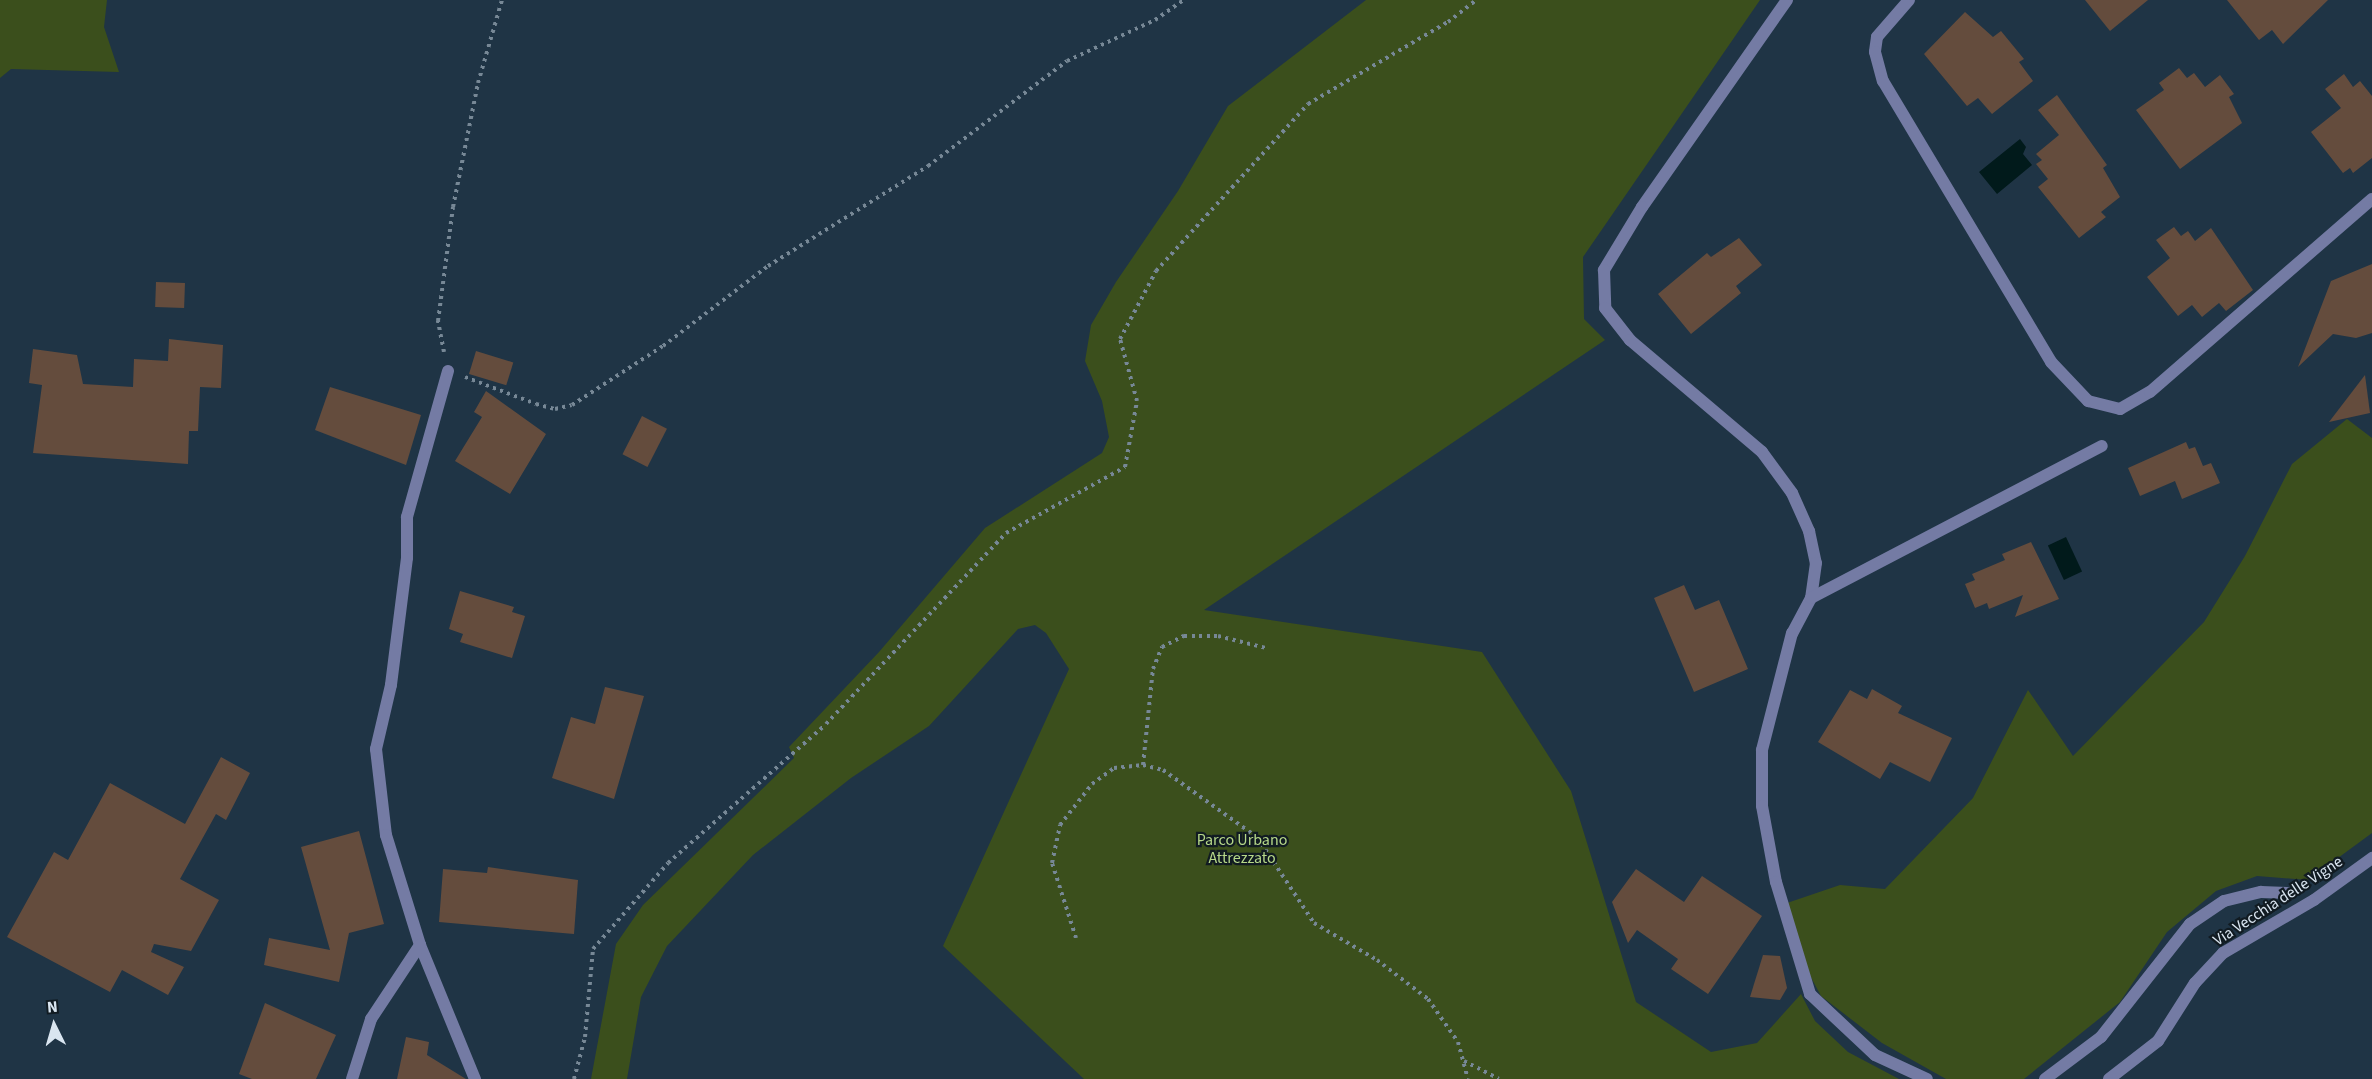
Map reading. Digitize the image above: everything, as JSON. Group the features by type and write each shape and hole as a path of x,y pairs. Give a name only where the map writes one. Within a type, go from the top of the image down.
{"street":[{"path":"1787,0 1648,198 1604,270 1605,308 1630,340 1762,452 1792,493 1809,531 1816,563 1811,598 1792,633 1762,750 1762,806 1776,882 1810,994 1875,1055 1927,1079"},
{"path":"1909,0 1877,37 1875,52 1883,81 2051,362 2088,401 2120,409 2150,392 2372,199"},
{"path":"448,371 407,517 407,558 391,685 376,749 386,835 420,945 475,1079"},
{"path":"1811,598 2102,446"},
{"name":"Via Vecchia delle Vigne","path":"2109,1079 2158,1041 2195,983 2223,953 2314,900 2372,858"},
{"path":"2045,1079 2101,1037 2190,924 2224,901 2261,892 2287,893"},
{"path":"352,1079 371,1019 420,945"}],"path":[{"path":"502,0 478,83 453,207 438,321 448,371 555,409 572,405 663,346 768,266 928,166 1067,61 1155,20 1184,0"},
{"path":"574,1079 585,1037 593,949 668,864 826,724 1006,533 1125,467 1137,401 1120,339 1156,271 1244,168 1308,104 1448,22 1476,0"},
{"path":"1143,765 1153,669 1162,647 1184,636 1218,636 1266,648"},
{"path":"1076,938 1052,863 1060,825 1092,784 1114,768 1143,765 1163,770 1257,837 1314,923 1377,960 1428,999 1458,1042 1468,1079"},
{"path":"1463,1061 1499,1079"}],"green space":[{"path":"0,0 107,0 104,27 119,72 11,69 0,78"},
{"name":"Parco Urbano Attrezzato","path":"1366,0 1760,0 1583,257 1584,319 1605,340 1204,610 1482,652 1571,791 1636,1002 1711,1052 1757,1043 1801,994 1815,1021 1848,1052 1899,1079 1084,1079 943,946 1069,669 1046,633 1035,625 1018,629 929,726 851,778 753,855 667,946 641,997 627,1079 591,1079 616,944 643,905 794,758 789,747 879,652 985,528 1102,453 1109,437 1102,401 1085,361 1091,325 1116,282 1178,191 1228,106"},
{"path":"2347,419 2372,438 2372,833 2308,880 2257,876 2216,891 2167,932 2120,1002 2024,1079 1946,1079 1882,1043 1821,996 1807,970 1787,903 1840,885 1885,889 1973,798 2028,690 2073,756 2204,622 2245,556 2292,464"}],"shaded area":[{"path":"2020,139 2026,147 2023,154 2032,165 1997,194 1979,172"},
{"path":"2066,537 2082,571 2064,580 2048,545"}],"building":[{"path":"2085,0 2148,0 2110,31"},
{"path":"2227,0 2328,0 2283,44 2272,30 2259,40"},
{"path":"1965,12 1993,37 2001,31 2024,59 2019,62 2033,81 1992,114 1978,98 1967,106 1924,54"},
{"path":"2179,68 2187,78 2194,73 2205,87 2220,75 2234,94 2229,97 2242,123 2180,169 2136,110 2164,90 2159,83"},
{"path":"2344,74 2353,87 2360,81 2372,96 2372,158 2353,173 2350,168 2343,173 2311,132 2341,108 2325,89"},
{"path":"2057,95 2107,165 2103,168 2120,197 2101,212 2106,217 2079,238 2038,187 2048,179 2036,164 2042,160 2036,154 2059,135 2038,110"},
{"path":"2174,227 2181,236 2188,231 2195,241 2211,228 2253,290 2226,311 2219,303 2202,317 2192,305 2178,316 2147,277 2170,258 2156,240"},
{"path":"1739,238 1762,265 1736,286 1741,293 1691,334 1658,294 1707,253 1711,257"},
{"path":"2372,264 2372,333 2356,338 2333,334 2298,367 2331,281"},
{"path":"156,282 185,283 184,308 155,307"},
{"path":"169,339 223,345 221,388 200,387 198,431 189,431 188,464 33,453 42,385 29,383 33,349 77,355 83,384 133,387 134,359 168,361"},
{"path":"476,351 513,362 506,385 469,374"},
{"path":"2365,375 2370,413 2329,422"},
{"path":"330,387 421,415 406,465 315,430"},
{"path":"486,391 546,434 510,494 455,461 482,417 474,412"},
{"path":"642,416 667,429 647,467 622,454"},
{"path":"2186,442 2189,449 2195,447 2203,466 2211,463 2220,483 2182,499 2175,481 2140,496 2128,468"},
{"path":"2031,542 2059,599 2015,617 2023,595 1989,609 1987,603 1975,608 1965,584 1975,580 1972,574 2005,560 2002,554"},
{"path":"1684,585 1695,610 1719,600 1748,669 1694,692 1654,598"},
{"path":"460,591 514,607 512,612 525,616 512,658 460,642 463,634 449,629"},
{"path":"605,687 644,696 614,799 552,778 571,717 595,724"},
{"path":"1872,689 1902,706 1898,713 1952,738 1930,782 1890,762 1880,779 1818,742 1850,690 1867,699"},
{"path":"221,757 250,773 226,820 216,814 180,879 219,900 191,951 154,944 151,952 184,967 168,995 122,970 110,992 7,937 54,852 68,860 110,783 185,824"},
{"path":"359,831 384,924 349,933 339,982 264,965 269,938 330,950 301,847"},
{"path":"488,867 578,880 574,934 439,922 443,869 487,873"},
{"path":"1636,869 1684,902 1702,876 1762,916 1708,994 1671,969 1678,959 1637,930 1628,943 1612,902"},
{"path":"1763,955 1780,956 1787,988 1780,1000 1750,997"},
{"path":"265,1003 336,1035 316,1079 252,1079 239,1074"},
{"path":"406,1037 429,1042 427,1055 466,1079 397,1079"}]}
